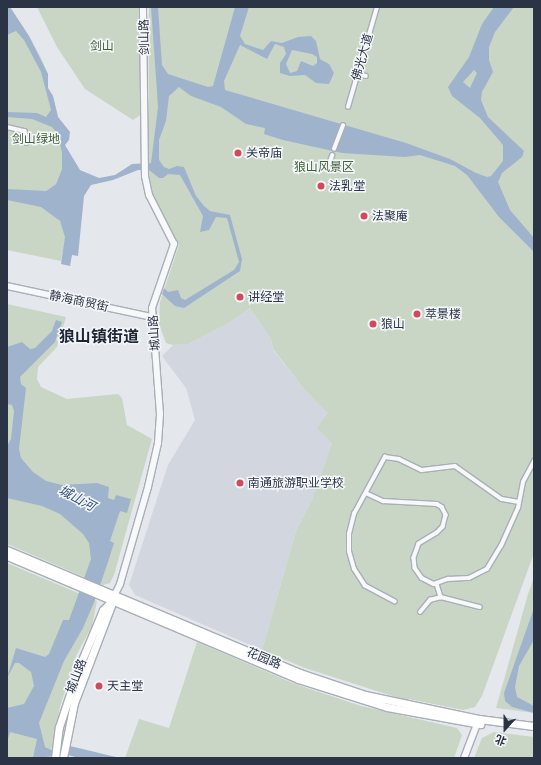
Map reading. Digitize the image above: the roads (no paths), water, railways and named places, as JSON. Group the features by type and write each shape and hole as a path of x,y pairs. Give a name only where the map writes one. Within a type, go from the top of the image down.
{"main road":[{"name":"花园路","path":"7,550 82,584"},
{"name":"花园路","path":"7,556 100,591 298,679 387,708 534,729"},
{"name":"城山路","path":"59,754 74,702 114,597"},
{"name":"花园路","path":"478,721 534,726"}],"street":[{"name":"剑山路","path":"143,7 145,68"},
{"name":"佛光大道","path":"348,107 377,7"},
{"name":"城山路","path":"114,597 148,487 158,443 159,392 152,308 174,244 149,195 145,176 145,68"},
{"path":"358,74 366,76"},
{"path":"334,149 343,126"},
{"path":"7,127 25,132 27,143"},
{"path":"329,164 332,156"},
{"name":"静海商贸街","path":"7,286 152,317"},
{"path":"395,602 366,586 351,560 348,544 350,524 382,460 388,456 422,470 455,466 502,499 519,502"},
{"path":"366,493 383,501 437,504 444,509 446,515 443,527 437,533 421,541 414,562 415,568 422,578 437,584 448,579 474,577 483,572 501,546 516,514 523,482 534,461"},
{"path":"437,584 441,597"},
{"path":"420,612 430,600 441,597 480,607"},
{"path":"464,758 478,721"}],"water":[{"path":"7,7 10,7 29,36 48,74 48,88 53,96 58,117 70,132 69,140 65,145 80,170 99,178 115,175 132,164 151,163 158,107 151,7 158,7 162,65 168,74 208,87 213,86 235,7 249,7 240,36 245,44 263,50 271,41 282,43 298,37 311,36 316,41 320,59 329,64 334,73 329,84 316,83 305,75 290,76 280,73 280,63 286,54 284,47 275,44 267,59 240,45 224,81 225,90 406,143 450,159 476,173 487,177 491,176 503,161 503,145 480,118 452,96 448,87 469,57 482,24 494,7 514,7 495,32 489,47 489,60 493,72 482,92 481,100 488,117 524,151 522,157 502,173 498,182 510,210 534,238 534,252 499,217 467,175 455,166 420,155 405,157 342,153 283,140 264,134 265,128 246,124 221,107 191,96 179,87 169,96 166,121 159,140 159,160 164,167 169,169 177,166 184,167 196,196 204,206 210,211 230,215 242,259 240,271 184,308 175,306 162,294 164,288 168,292 178,290 181,298 185,300 234,270 239,262 227,218 216,217 209,230 200,232 203,216 180,175 168,174 163,178 159,178 149,170 138,170 113,180 91,185 84,196 78,256 72,255 70,266 61,264 65,237 60,221 41,207 7,200 7,189 46,191 56,184 62,169 62,152 57,133 52,127 32,119 7,117 7,112 37,113 46,117 51,110 41,72 24,40 16,31 7,35","holes":["292,50 312,54 317,57 317,63 313,66 301,61 297,71 290,73 286,64","474,70 477,73 470,88 463,82"]},
{"name":"城山河","path":"56,320 62,322 55,342 20,377 21,384 26,388 19,449 21,458 33,472 46,481 62,485 97,483 109,487 108,498 114,500 116,495 131,499 127,513 120,511 110,541 114,543 95,600 83,628 64,661 39,723 45,747 51,750 70,746 120,758 79,758 68,755 33,758 37,739 10,732 7,742 7,708 24,704 34,686 31,672 19,663 15,663 7,678 16,648 45,657 49,654 63,620 69,620 91,559 89,543 83,534 60,514 42,506 7,498 7,446 11,439 14,411 12,405 7,404 7,347 22,342 30,349 35,348 52,331"},
{"path":"534,608 534,640 519,666 515,687 517,697 534,706 534,713 512,707 505,701 504,693"}],"place":[{"name":"关帝庙","path":"238,153"},
{"name":"法乳堂","path":"321,186"},
{"name":"法聚庵","path":"364,216"},
{"name":"讲经堂","path":"240,297"},
{"name":"萃景楼","path":"417,314"},
{"name":"狼山","path":"373,324"},
{"name":"南通旅游职业学校","path":"240,483"},
{"name":"天主堂","path":"99,686"}],"district":[{"name":"狼山镇街道","path":"99,336"}],"park label":[{"name":"剑山","path":"102,46"},
{"name":"剑山绿地","path":"36,139"},
{"name":"狼山风景区","path":"324,167"}]}
